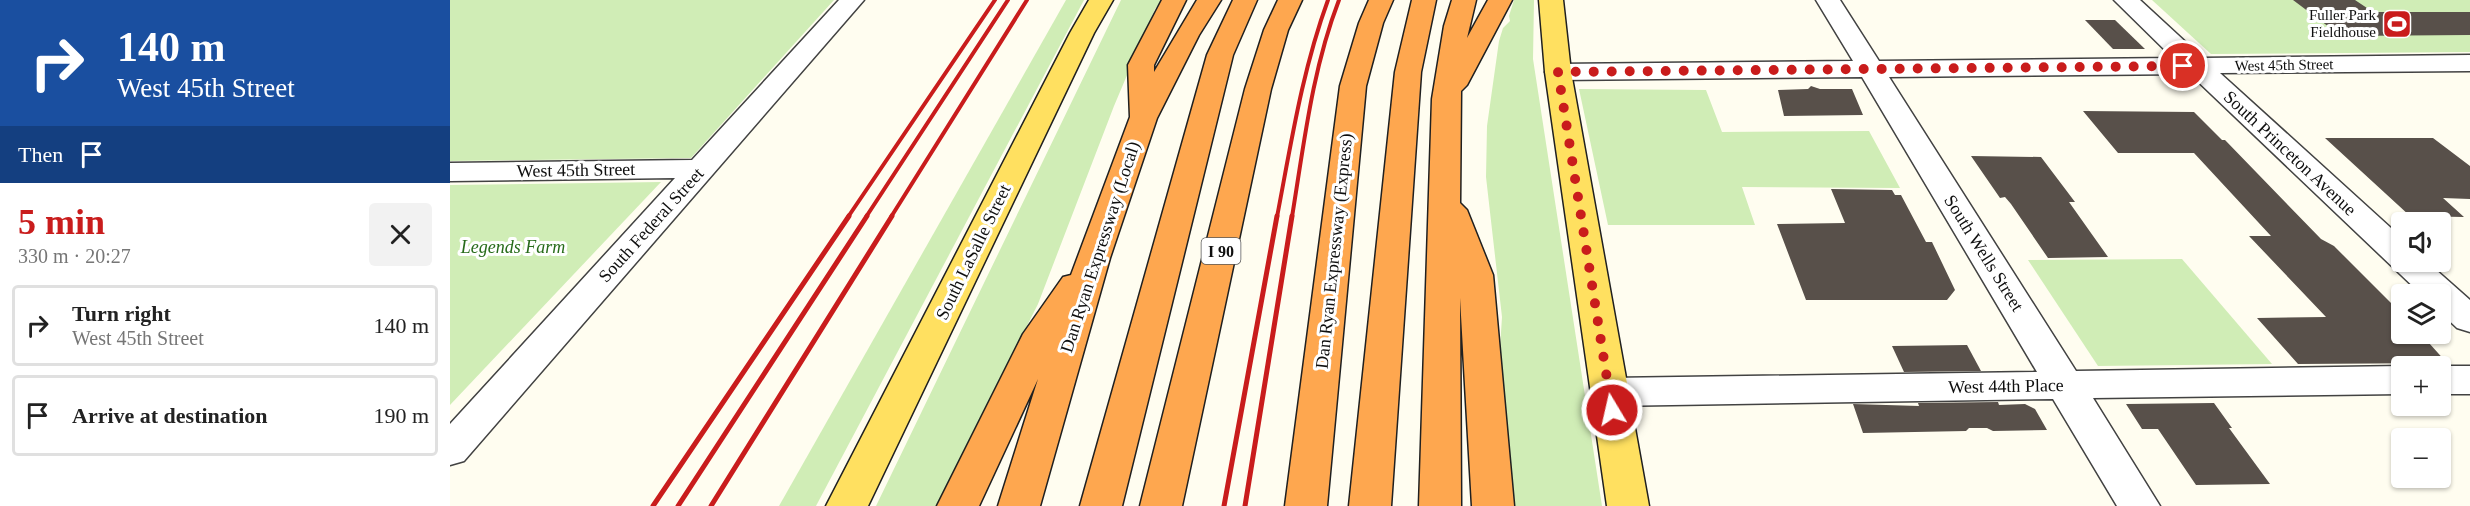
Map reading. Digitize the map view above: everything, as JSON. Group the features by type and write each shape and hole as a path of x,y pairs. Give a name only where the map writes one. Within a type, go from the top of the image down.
{"highway":[{"path":"1143,117 1141,65 1174,0"},
{"name":"Dan Ryan Expressway (Local)","path":"1019,506 1093,258 1143,117 1187,35 1209,0"},
{"path":"1101,506 1220,55 1245,0"},
{"name":"I 90","path":"1161,506 1258,89 1276,30 1290,0"},
{"name":"Dan Ryan Expressway (Express)","path":"1306,506 1353,86 1380,0"},
{"path":"1371,506 1408,72 1424,0"},
{"path":"1440,506 1446,99 1456,26 1464,0"},
{"path":"1446,99 1500,0"},
{"path":"1445,195 1476,274 1493,506"},
{"path":"958,506 1041,334 1093,258"}],"main road":[{"name":"South LaSalle Street","path":"847,506 1082,33 1101,0"},
{"path":"1551,0 1558,72 1628,506"}],"street":[{"name":"South Federal Street","path":"450,450 852,0"},
{"name":"South Wells Street","path":"1828,0 2139,506"},
{"name":"South Princeton Avenue","path":"2126,0 2391,247"},
{"name":"West 45th Street","path":"1558,72 2470,63"},
{"name":"West 45th Street","path":"450,172 702,169"},
{"path":"2418,272 2470,320"},
{"name":"West 44th Place","path":"1610,392 2391,380"},
{"path":"2451,380 2470,380"}],"green space":[{"path":"450,0 834,0 691,158 450,161"},
{"path":"1066,0 1084,0 816,506 779,506"},
{"path":"1121,0 1162,0 1155,9 1114,106 1038,304 936,506 876,506"},
{"path":"1514,0 1534,0 1533,59 1602,506 1515,506 1500,348 1502,317 1486,177 1487,126 1499,41 1503,28 1510,21 1509,16"},
{"path":"2152,0 2470,0 2470,52 2211,54"},
{"path":"1579,89 1706,90 1722,132 1869,131 1900,188 1742,187 1755,225 1608,225"},
{"name":"Legends Farm","path":"661,182 450,405 450,185"},
{"path":"2182,259 2272,364 2098,366 2028,260"}],"building":[{"name":"Fuller Park Fieldhouse","path":"2293,0 2355,0 2373,12 2470,12 2470,35 2341,36"},
{"path":"2085,20 2115,20 2145,49 2113,49"},
{"path":"1811,86 1820,89 1852,89 1863,115 1784,116 1778,90 1808,89"},
{"path":"2083,111 2194,112 2222,140 2225,140 2321,239 2334,246 2391,303 2391,344 2430,344 2441,356 2391,356 2391,363 2298,364 2257,318 2326,317 2249,236 2271,236 2194,153 2118,153"},
{"path":"2325,138 2433,138 2470,166 2470,199 2443,198 2464,217 2451,217 2451,212 2406,212"},
{"path":"1971,156 2041,157 2075,202 2069,202 2108,257 2048,258 2011,204 2005,197 2000,198"},
{"path":"1831,189 1892,190 1895,195 1901,195 1926,242 1932,242 1955,290 1947,300 1806,300 1777,224 1845,223"},
{"path":"1967,345 1981,371 1904,372 1892,346"},
{"path":"1998,402 1999,405 2025,404 2035,409 2047,430 1993,431 1987,428 1969,428 1966,431 1863,433 1853,404 1919,406 1918,403"},
{"path":"2214,403 2232,428 2229,428 2270,484 2196,485 2158,429 2142,429 2126,404"}],"railway":[{"path":"848,217 995,0"},
{"path":"866,217 1008,0"},
{"path":"891,217 1027,0"},
{"path":"1277,217 1304,81 1328,0"},
{"path":"1292,217 1315,80 1339,0"},
{"path":"653,506 849,216"},
{"path":"678,506 867,216"},
{"path":"711,506 892,216"},
{"path":"1224,506 1277,216"},
{"path":"1245,506 1292,216"}],"place":[{"name":"Fuller Park Fieldhouse","path":"2397,24"}],"route":[{"path":"1612,410 1558,72 2183,66"}]}
